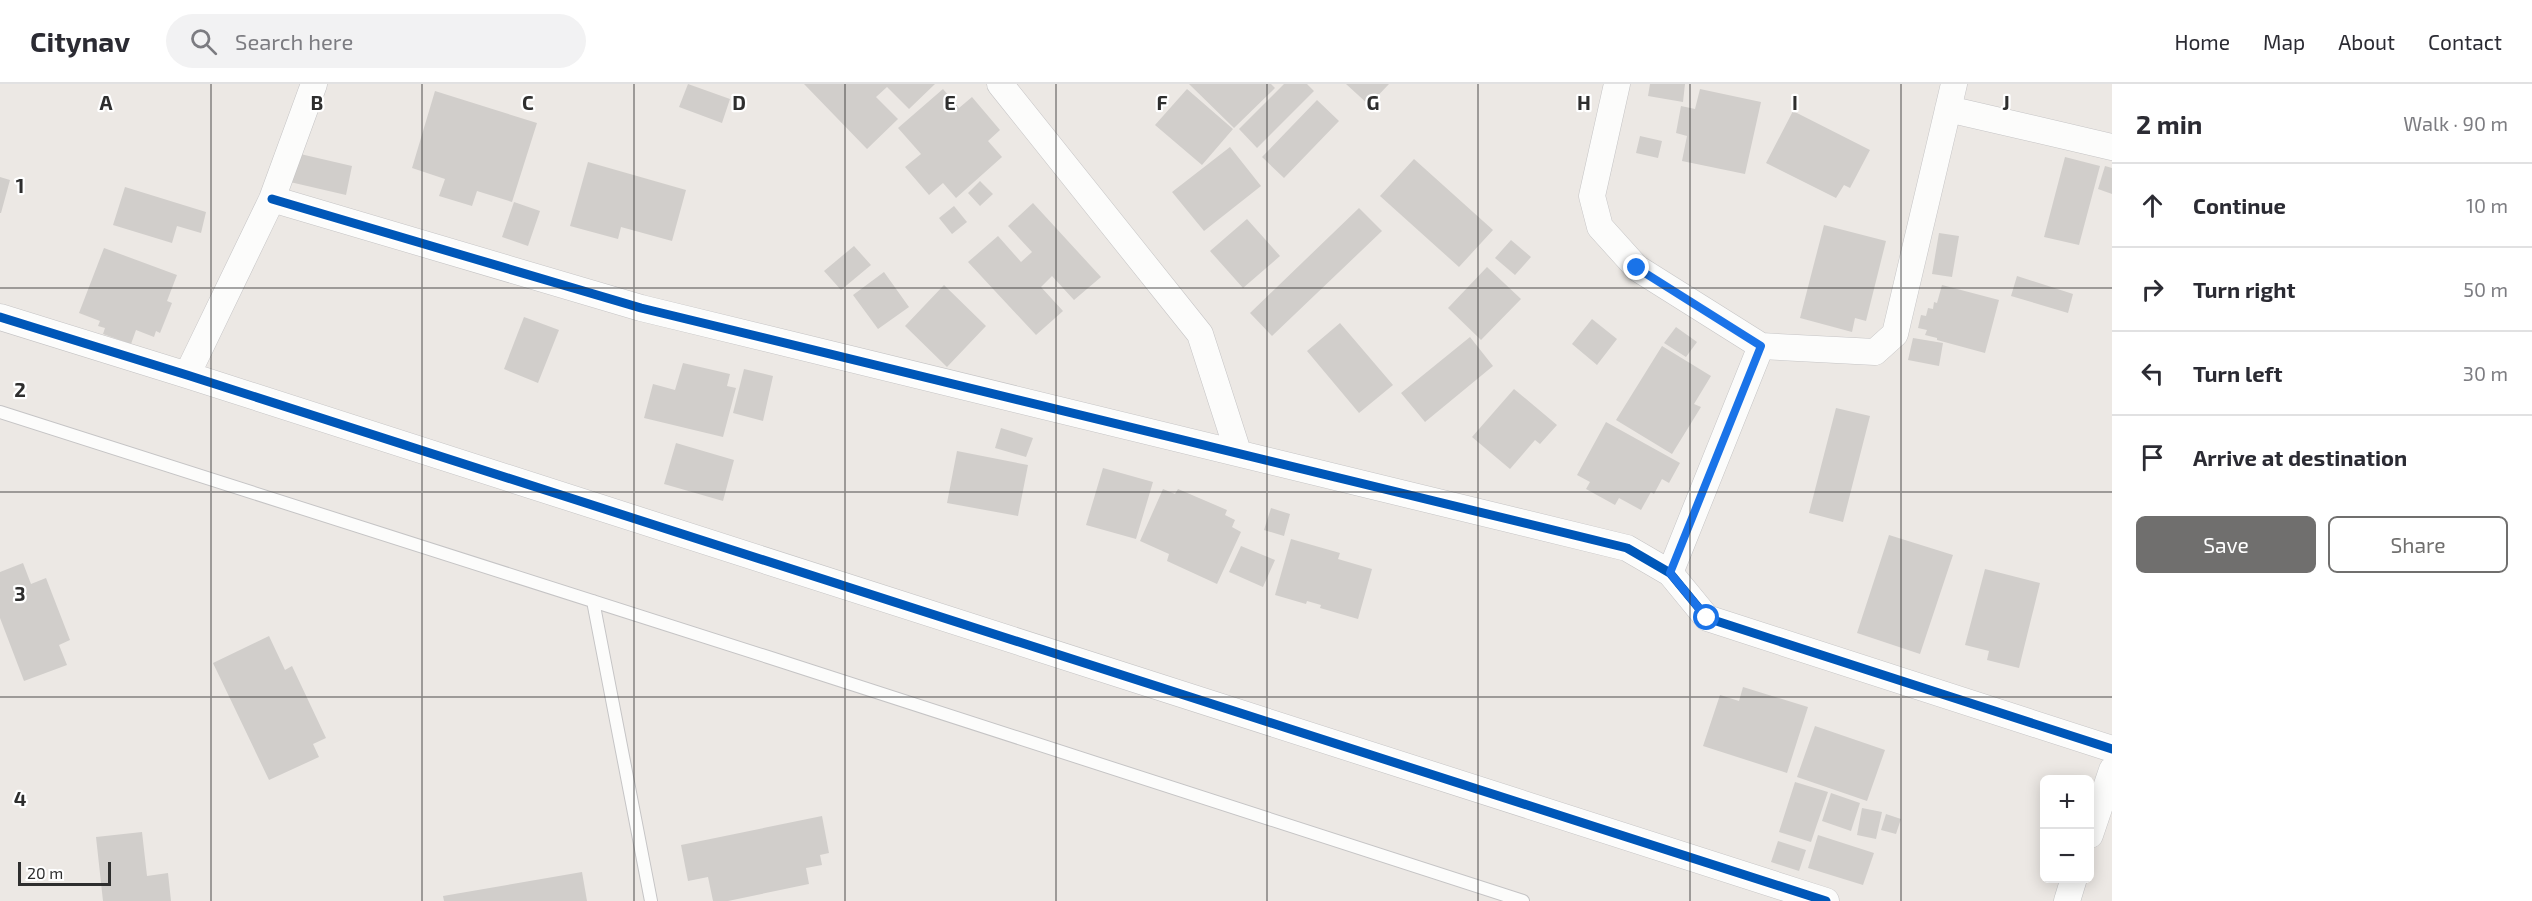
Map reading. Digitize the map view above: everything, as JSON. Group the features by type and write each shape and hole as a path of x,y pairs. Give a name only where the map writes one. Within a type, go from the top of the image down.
{"street":[{"path":"187,375 272,200 314,84"},
{"path":"1000,84 1200,334 1238,452"},
{"path":"1617,84 1592,196 1600,227 1637,268 1761,346 1875,352 1895,334 1953,84"},
{"path":"1948,110 2112,147"},
{"path":"272,200 641,308 1627,548 1670,573 1707,618 2112,749"},
{"path":"0,317 1826,901"},
{"path":"1670,573 1761,346"},
{"path":"2092,829 2112,770"},
{"path":"2067,901 2073,883"}],"lane":[{"path":"0,412 1523,901"},
{"path":"593,601 651,901"}],"building":[{"path":"688,84 730,99 722,123 679,107"},
{"path":"804,84 935,84 909,109 887,87 876,97 898,119 867,149"},
{"path":"1189,84 1271,84 1275,88 1234,128"},
{"path":"1284,84 1307,84 1314,91 1257,148 1239,129"},
{"path":"1346,84 1389,84 1369,105"},
{"path":"1650,84 1685,84 1683,102 1648,96"},
{"path":"943,89 959,108 972,97 1000,130 988,141 1002,157 956,198 943,183 929,195 905,167 921,154 898,128"},
{"path":"1187,89 1233,129 1202,165 1155,125"},
{"path":"1700,89 1761,102 1745,174 1682,161 1687,136 1676,133 1681,106 1695,109"},
{"path":"435,91 537,123 512,202 477,191 472,206 439,196 445,179 412,168"},
{"path":"1317,100 1339,121 1284,178 1262,157"},
{"path":"1793,111 1870,150 1850,188 1844,185 1836,198 1766,163"},
{"path":"1640,136 1662,141 1658,158 1636,153"},
{"path":"1230,147 1261,186 1204,231 1172,192"},
{"path":"296,153 352,166 346,195 290,182"},
{"path":"2065,157 2100,166 2079,245 2044,237"},
{"path":"1414,159 1493,230 1459,267 1380,196"},
{"path":"588,162 686,190 672,241 621,227 618,239 570,226"},
{"path":"2105,166 2112,168 2112,194 2098,189"},
{"path":"0,177 10,180 1,213 0,213"},
{"path":"980,181 993,194 980,206 968,193"},
{"path":"125,187 206,212 201,233 177,226 172,243 113,225"},
{"path":"514,202 540,211 528,246 502,237"},
{"path":"1033,203 1101,277 1074,300 1052,276 1041,287 1063,311 1036,335 968,262 998,236 1021,262 1032,252 1008,226"},
{"path":"954,206 967,222 952,234 939,218"},
{"path":"1359,208 1382,231 1272,336 1250,313"},
{"path":"1247,219 1280,256 1243,288 1210,251"},
{"path":"1824,225 1886,241 1866,321 1855,318 1852,332 1800,318"},
{"path":"1939,233 1959,236 1952,277 1932,274"},
{"path":"1511,240 1531,257 1515,275 1495,258"},
{"path":"854,246 871,265 841,290 824,271"},
{"path":"104,248 177,275 167,301 172,303 160,333 156,331 154,337 136,330 131,344 103,334 105,328 98,326 100,321 79,313"},
{"path":"1487,267 1521,299 1481,340 1448,308"},
{"path":"884,272 909,307 878,329 853,295"},
{"path":"2017,276 2073,294 2068,313 2011,296"},
{"path":"944,285 986,326 947,367 905,326"},
{"path":"1942,285 1999,300 1985,353 1937,340 1937,338 1925,335 1927,330 1918,328 1921,315 1926,316 1928,308 1933,309 1934,302 1937,303"},
{"path":"524,317 559,330 538,383 504,369"},
{"path":"1592,319 1617,339 1597,365 1572,344"},
{"path":"1340,323 1393,385 1359,413 1307,351"},
{"path":"1676,327 1697,342 1686,357 1664,343"},
{"path":"1470,337 1493,366 1425,422 1401,393"},
{"path":"1913,338 1943,343 1939,366 1908,360"},
{"path":"1662,346 1711,376 1694,404 1701,407 1672,454 1616,420"},
{"path":"683,363 730,374 727,386 736,388 723,437 644,418 653,384 675,390"},
{"path":"744,369 773,376 763,421 733,413"},
{"path":"1514,389 1557,425 1540,444 1535,440 1510,469 1472,437"},
{"path":"1836,408 1870,416 1843,522 1809,513"},
{"path":"1606,422 1680,463 1669,483 1662,479 1654,494 1651,492 1641,510 1619,498 1615,505 1586,489 1590,482 1577,475"},
{"path":"1001,428 1033,438 1026,457 995,448"},
{"path":"676,443 734,460 723,501 664,484"},
{"path":"957,451 1028,465 1018,516 947,503"},
{"path":"1103,468 1153,482 1136,539 1086,525"},
{"path":"1163,489 1175,494 1178,489 1227,510 1225,515 1235,520 1232,527 1241,532 1217,584 1167,561 1169,554 1140,541"},
{"path":"1271,508 1290,514 1284,536 1264,530"},
{"path":"1889,535 1953,555 1920,654 1857,633"},
{"path":"1291,539 1340,553 1338,559 1372,569 1358,619 1320,608 1321,605 1307,601 1306,604 1275,595"},
{"path":"1241,546 1275,560 1263,587 1229,572"},
{"path":"23,563 31,584 46,578 70,640 59,645 67,665 24,681 0,618 0,572"},
{"path":"1985,569 2040,583 2019,668 1987,660 1989,651 1965,645"},
{"path":"269,636 285,670 292,666 326,738 313,744 319,757 269,780 213,663"},
{"path":"1743,687 1808,707 1787,773 1703,746 1720,695 1739,701"},
{"path":"1815,726 1885,750 1867,801 1797,777"},
{"path":"1795,782 1828,792 1811,842 1779,832"},
{"path":"1831,793 1860,803 1851,831 1822,821"},
{"path":"1862,808 1882,812 1876,839 1857,835"},
{"path":"1886,814 1901,819 1896,834 1881,830"},
{"path":"822,816 829,853 820,855 822,865 806,868 809,884 728,901 713,901 708,877 688,881 681,845"},
{"path":"142,832 147,876 168,873 171,901 103,901 96,837"},
{"path":"1818,835 1874,853 1863,885 1808,868"},
{"path":"1778,841 1806,850 1799,871 1771,862"},
{"path":"582,872 587,901 444,901 443,896"}],"cycle path":[{"path":"272,199 641,308 1627,548 1670,573 1707,618 2112,749"},
{"path":"0,317 1826,901"}],"route":[{"path":"1637,268 1761,346 1670,573 1707,618"}]}
